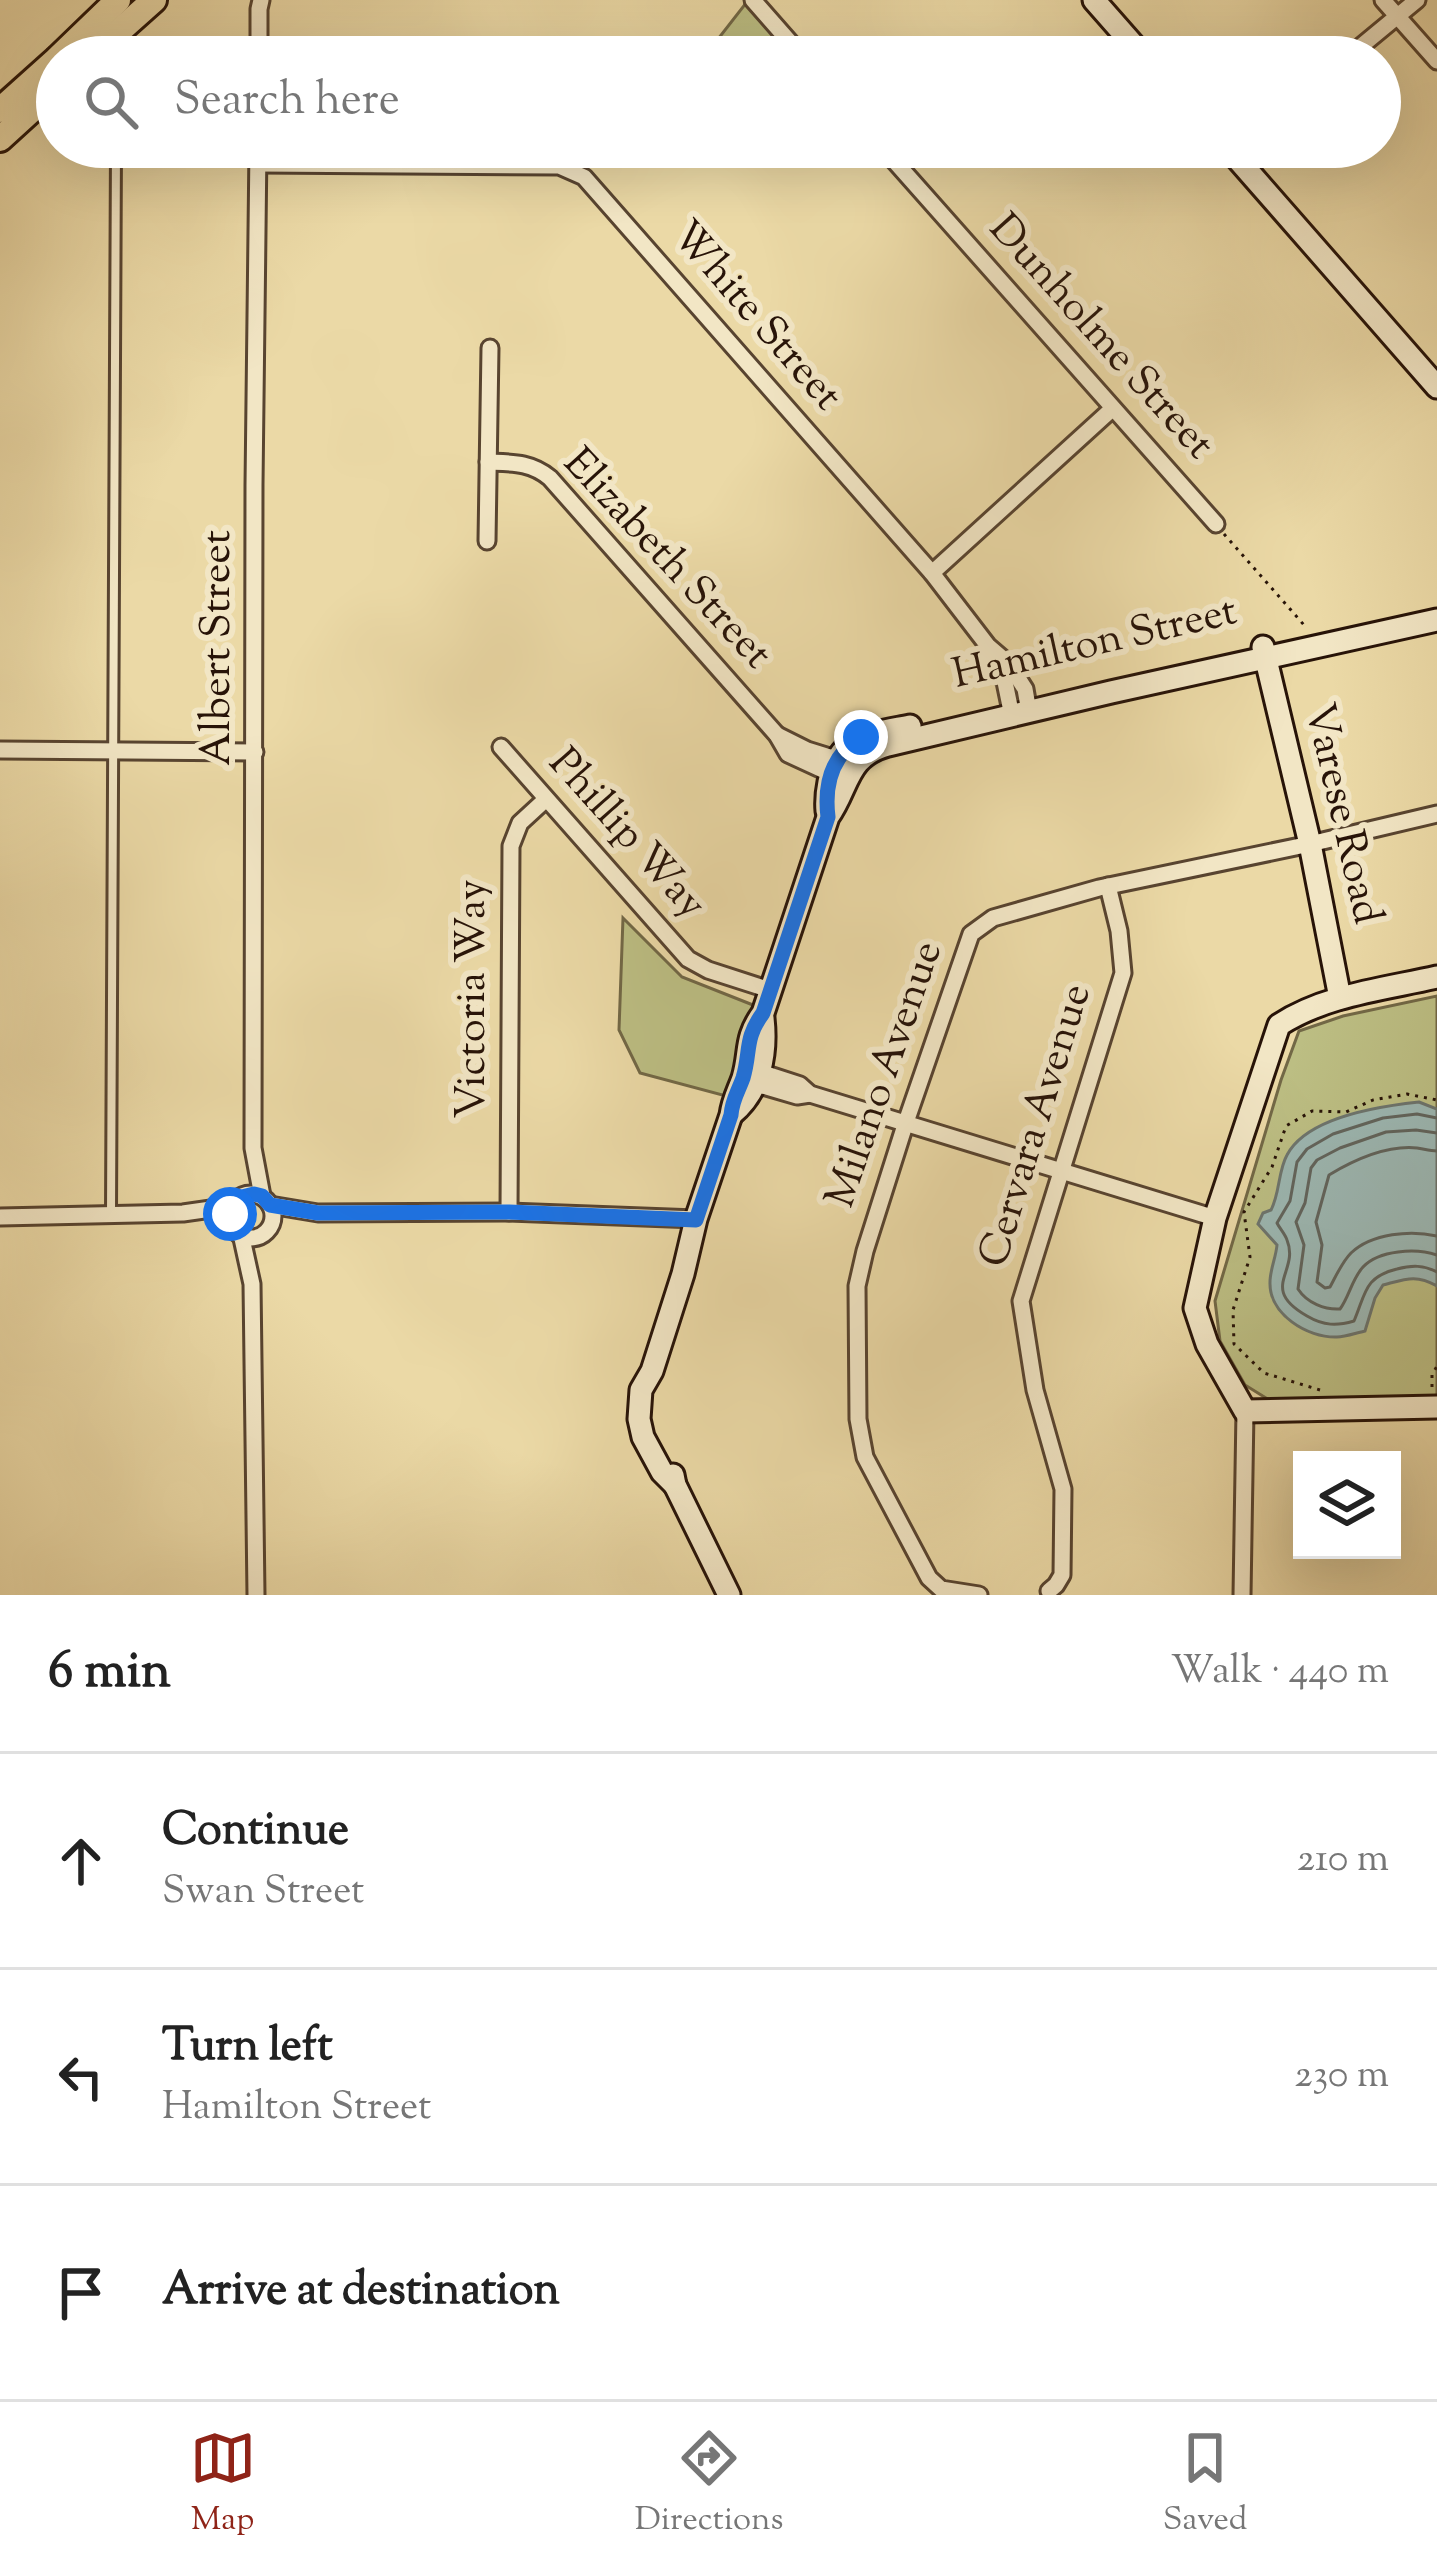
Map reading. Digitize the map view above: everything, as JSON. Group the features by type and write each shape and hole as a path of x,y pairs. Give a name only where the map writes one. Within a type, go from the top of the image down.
{"main road":[{"path":"81,36 118,0"},
{"path":"119,36 154,0"},
{"path":"0,110 36,78"},
{"path":"0,139 36,106"}],"street":[{"path":"753,0 785,36"},
{"path":"1094,0 1126,36"},
{"path":"1383,0 1437,61"},
{"path":"1373,36 1417,0"},
{"path":"258,3 259,36"},
{"name":"Albert Street","path":"252,1284 273,1215 254,1148 258,168"},
{"name":"White Street","path":"564,168 584,177 932,573 988,646 990,658 1020,708"},
{"name":"Dunholme Street","path":"900,168 1216,524"},
{"path":"1248,168 1437,387"},
{"path":"487,541 490,348"},
{"path":"932,573 1112,409"},
{"name":"Elizabeth Street","path":"488,462 526,464 550,478 777,735 788,754 840,772"},
{"name":"Hamilton Street","path":"1373,629 1437,608"},
{"name":"Hamilton Street","path":"840,772 849,744 873,733 1020,708 1373,629 1437,620"},
{"name":"Varese Road","path":"1264,653 1310,844 1340,998"},
{"name":"Phillip Way","path":"500,747 688,959 770,990"},
{"path":"0,750 255,752"},
{"path":"729,1595 653,1430 652,1371 733,1098 751,1076 752,1029 763,1013 828,817 826,800 840,772"},
{"name":"Victoria Way","path":"509,1212 511,847 520,824 545,800"},
{"name":"Milano Avenue","path":"979,1595 941,1589 929,1578 865,1457 858,1418 859,1274 971,934 993,918 1108,886 1437,814"},
{"name":"Cervara Avenue","path":"1050,1593 1062,1574 1063,1489 1035,1390 1021,1301 1123,973 1108,886"},
{"path":"1242,1595 1246,1411 1207,1344 1196,1308 1215,1218 1279,1025 1302,1010 1340,998 1437,977"},
{"path":"751,1076 800,1085 810,1094 905,1125 1215,1218"},
{"name":"Albert Street","path":"254,1148 237,1215 252,1284 256,1595"},
{"path":"237,1215 254,1194 318,1213 509,1212 696,1220"},
{"path":"237,1215 254,1237 318,1213"},
{"path":"0,1217 237,1215"},
{"path":"1246,1411 1434,1402"},
{"path":"1031,1595 1050,1593"}],"lane":[{"path":"111,1214 116,168"}],"path":[{"path":"1216,524 1304,625"},
{"path":"1322,1391 1264,1373 1234,1344 1233,1310 1250,1257 1244,1212 1272,1167 1286,1126 1312,1111 1346,1112 1373,1100 1407,1094 1437,1100"},
{"path":"1434,1402 1432,1375 1437,1366"}],"green space":[{"path":"746,3 775,36 720,36"},
{"path":"623,918 682,977 753,1005 726,1096 640,1073 619,1030"},
{"path":"1437,996 1437,1403 1274,1403 1245,1385 1220,1341 1215,1301 1299,1031 1343,1016"}],"water":[{"path":"1419,1102 1437,1109 1437,1286 1417,1279 1383,1285 1365,1331 1337,1337 1302,1328 1283,1314 1271,1294 1277,1245 1258,1224 1274,1203 1287,1155 1311,1131 1328,1123"}],"route":[{"path":"230,1214 238,1198 254,1194 270,1205 318,1213 509,1212 696,1220 742,1080 752,1029 763,1013 828,817 826,800 836,759 861,737"}]}
